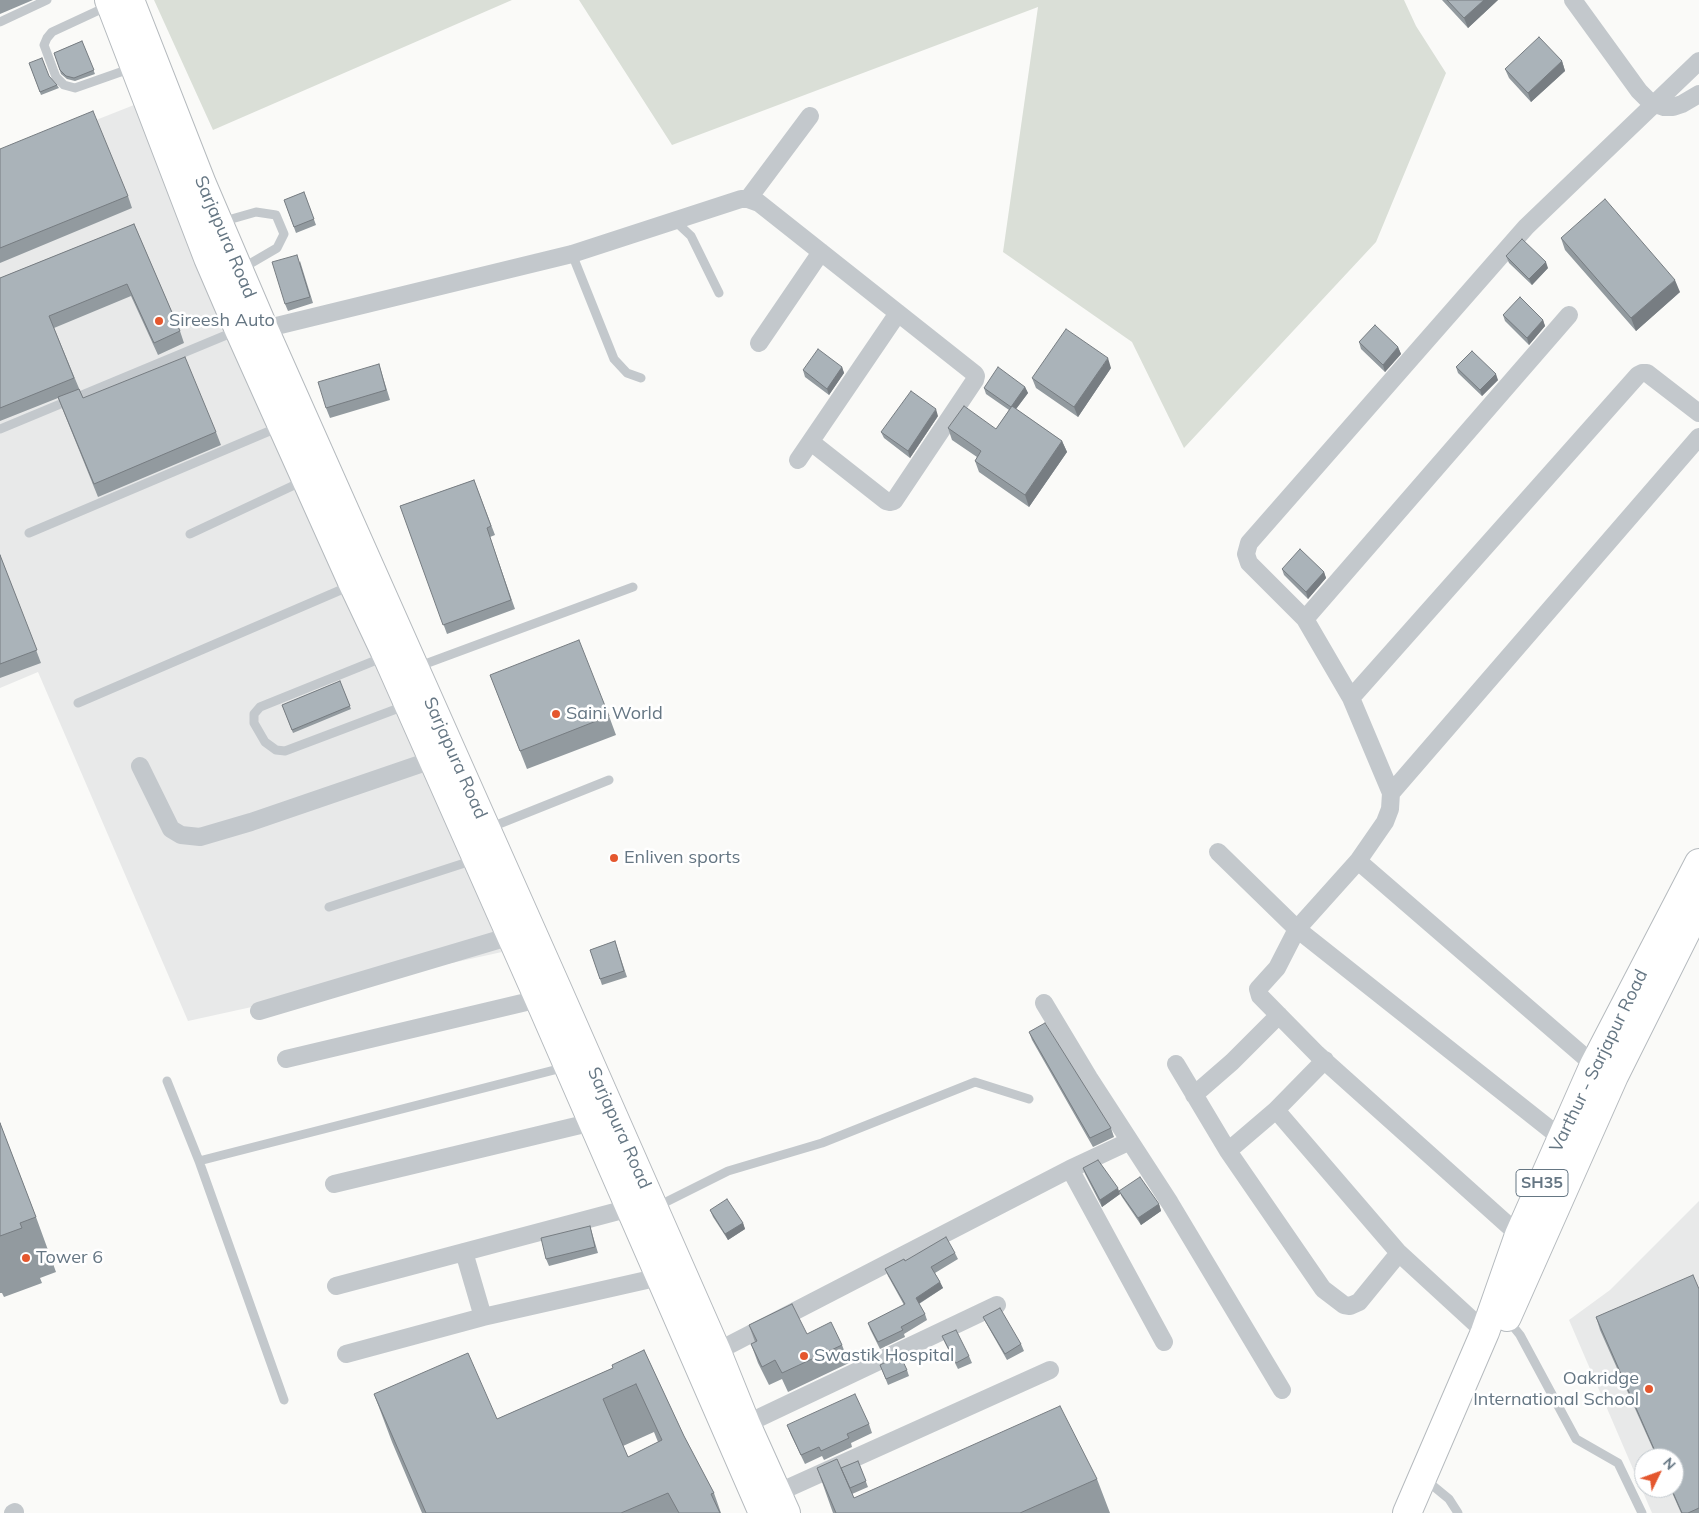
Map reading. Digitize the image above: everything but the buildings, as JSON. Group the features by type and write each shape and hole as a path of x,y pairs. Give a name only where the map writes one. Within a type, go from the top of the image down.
{"main road":[{"name":"Sarjapura Road","path":"117,2 134,67 226,260 282,426 387,656 418,700 487,829 642,1208 776,1506"},
{"name":"Sarjapura Road","path":"117,2 202,184 218,223 226,260"},
{"name":"Sarjapura Road","path":"251,330 415,668 418,700 432,760 593,1122 642,1208 660,1277 746,1424 776,1506"},
{"name":"Varthur - Sarjapur Road","path":"1495,1320 1519,1235 1561,1138 1594,1065 1697,873"},
{"name":"Varthur - Sarjapur Road","path":"1418,1513 1427,1482 1495,1320 1699,906"},
{"name":"Varthur - Sarjapur Road","path":"1407,1513 1427,1482"}],"street":[{"path":"1573,0 1644,97 1654,104 1673,107 1699,94"},
{"path":"1519,1235 1325,1060 1260,996 1258,989 1275,971 1297,929 1358,861 1385,822 1390,809 1391,793 1351,698 1305,619 1249,563 1246,554 1249,543 1526,227 1699,61"},
{"path":"748,199 810,116"},
{"path":"251,330 572,254 740,199 748,199 760,203 975,374 975,380 970,388 894,501 890,502 878,495 811,442"},
{"path":"758,344 821,252"},
{"path":"798,460 898,313"},
{"path":"1305,619 1569,315"},
{"path":"1351,698 1638,375 1647,373 1653,376 1699,413"},
{"path":"1391,793 1699,437"},
{"path":"140,766 171,829 181,836 200,837 251,822 432,760"},
{"path":"1218,852 1297,929 1561,1138"},
{"path":"1358,861 1594,1065"},
{"path":"259,1011 511,936"},
{"path":"286,1059 539,999"},
{"path":"1044,1003 1282,1390"},
{"path":"1194,1095 1232,1062 1279,1016"},
{"path":"1228,1151 1276,1110 1325,1060"},
{"path":"1176,1064 1228,1151 1323,1289 1338,1302 1350,1306 1359,1302 1399,1253"},
{"path":"1276,1110 1399,1253 1495,1320"},
{"path":"334,1184 593,1122"},
{"path":"707,1356 1070,1169 1130,1141"},
{"path":"1070,1169 1164,1342"},
{"path":"336,1286 642,1208"},
{"path":"464,1252 483,1317"},
{"path":"346,1354 483,1317 660,1277"},
{"path":"746,1424 997,1304"},
{"path":"776,1506 1050,1370"}],"lane":[{"path":"0,22 47,0"},
{"path":"117,2 52,32 44,45 56,77 64,85 75,88 134,67"},
{"path":"218,223 256,212 276,215 284,234 277,248 226,260"},
{"path":"675,220 691,236 719,293"},
{"path":"572,254 614,359 627,372 640,378"},
{"path":"0,429 251,330"},
{"path":"29,533 282,426"},
{"path":"190,534 306,480"},
{"path":"78,703 353,584"},
{"path":"415,668 633,587"},
{"path":"387,656 260,707 254,714 254,723 265,742 276,750 285,751 418,700"},
{"path":"487,829 610,780"},
{"path":"329,907 477,860"},
{"path":"199,1161 568,1066"},
{"path":"167,1081 199,1161 284,1400"},
{"path":"642,1208 728,1171 822,1143 975,1082 1029,1099"},
{"path":"1495,1320 1520,1335 1576,1439 1618,1462 1642,1513"},
{"path":"1427,1482 1449,1499 1458,1513"}],"shaded area":[{"path":"154,0 512,0 213,130"},
{"path":"579,0 1404,0 1416,26 1446,73 1376,242 1184,448 1132,342 1003,252 1038,7 672,145"},
{"path":"134,105 502,952 188,1021 38,672 0,688 0,158"},
{"name":"Oakridge International School","path":"1699,1201 1699,1513 1652,1513 1646,1498 1684,1498 1684,1448 1634,1448 1634,1471 1569,1320 1610,1290"}],"place":[{"name":"Sireesh Auto","path":"159,321"},
{"name":"Saini World","path":"556,714"},
{"name":"Enliven sports","path":"614,858"},
{"name":"Tower 6","path":"26,1258"},
{"name":"Swastik Hospital","path":"804,1356"},
{"name":"Oakridge International School","path":"1649,1389"}]}
